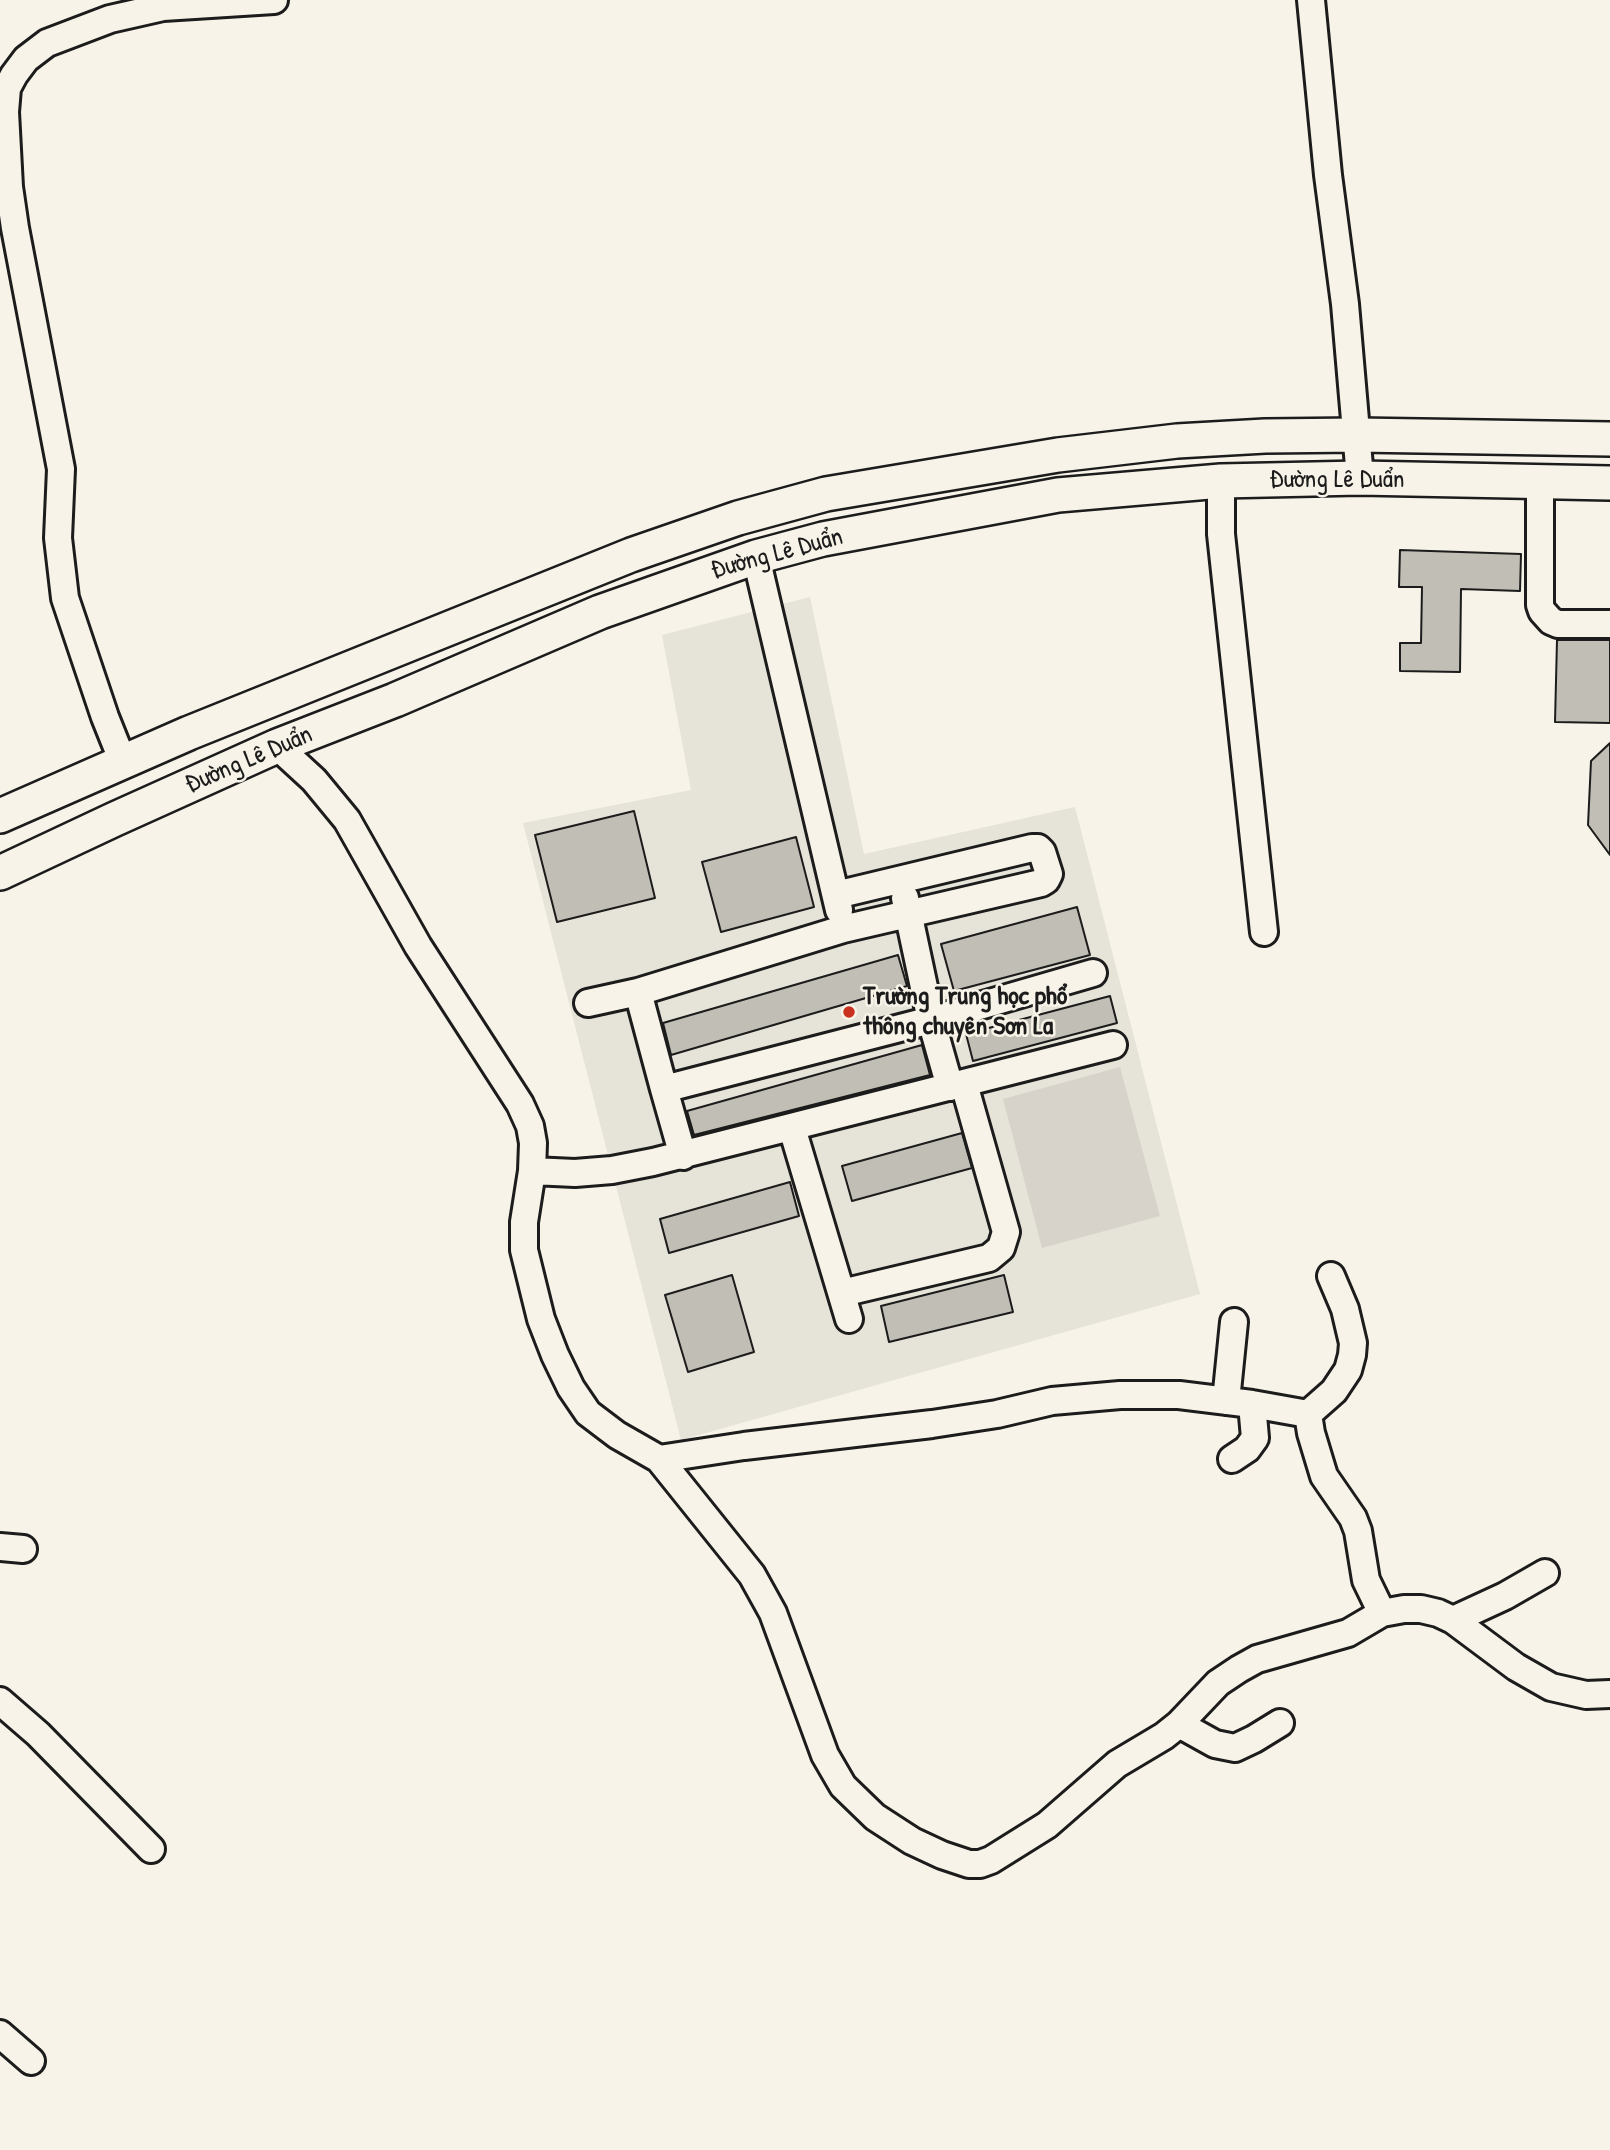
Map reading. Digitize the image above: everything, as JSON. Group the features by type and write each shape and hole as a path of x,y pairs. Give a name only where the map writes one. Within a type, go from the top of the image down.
{"main road":[{"name":"Đường Lê Duẩn","path":"0,816 189,733 631,555 738,518 826,494 1045,457 1177,441 1358,435 1610,439"},
{"name":"Đường Lê Duẩn","path":"0,873 277,746 395,700 600,611 756,557 823,539 1058,495 1221,481 1360,478 1610,483"},
{"path":"189,733 207,778"}],"street":[{"path":"123,762 100,705 65,598 58,538 61,469 11,197 5,112 8,89 26,59 47,43 110,19 163,7 274,0"},
{"path":"1311,0 1358,435 1360,478"},
{"path":"1221,481 1221,534 1264,932"},
{"path":"1539,482 1542,611 1558,624 1610,624"},
{"path":"756,557 843,929"},
{"path":"277,746 314,780 347,820 418,946 520,1104 530,1126 533,1143 532,1171 524,1223 524,1250 541,1319 571,1388 588,1413 617,1435 659,1459 752,1575 773,1613 825,1755 843,1786 875,1817 912,1841 942,1855 969,1864 981,1864 991,1860 1046,1825 1117,1764 1164,1736 1218,1683 1239,1669 1257,1659 1348,1633 1382,1613 1421,1609 1438,1613 1453,1620 1542,1683 1567,1692 1586,1695 1610,1694"},
{"path":"588,1003 638,992 843,929 1041,883 1049,874 1042,852 1035,848 836,895"},
{"path":"973,863 981,897"},
{"path":"842,1293 989,1258 1001,1248 1006,1232 957,1085 931,1020 900,880"},
{"path":"664,1089 931,1020 1093,973"},
{"path":"638,992 683,1156"},
{"path":"532,1171 575,1173 612,1170 683,1156 1113,1045"},
{"path":"792,1128 849,1319"},
{"path":"1308,1414 1334,1391 1348,1370 1352,1354 1353,1343 1345,1309 1331,1276"},
{"path":"1226,1401 1234,1322"},
{"path":"659,1459 731,1447 932,1424 1082,1397 1179,1395 1308,1414"},
{"path":"1232,1459 1247,1449 1255,1438 1252,1404"},
{"path":"1308,1414 1324,1476 1353,1518 1358,1531 1366,1580 1382,1613"},
{"path":"1453,1620 1505,1596 1545,1573"},
{"path":"0,1701 38,1734 151,1849"},
{"path":"1179,1724 1215,1744 1235,1748 1254,1740 1280,1723"},
{"path":"0,2034 31,2061"}],"shaded area":[{"name":"Trường Trung học phổ thông chuyên Sơn La","path":"810,597 864,854 1075,807 1200,1294 681,1440 523,823 691,790 662,635"},
{"path":"1120,1067 1160,1216 1042,1248 1003,1099"}],"building":[{"path":"1400,550 1521,554 1520,591 1461,589 1460,672 1400,671 1400,643 1421,643 1422,587 1399,587"},
{"path":"1557,640 1610,640 1610,723 1555,722"},
{"path":"1610,743 1610,855 1588,825 1591,761"},
{"path":"634,811 655,898 557,922 535,835"},
{"path":"796,837 814,907 721,932 702,862"},
{"path":"1077,907 1090,955 954,991 941,944"},
{"path":"898,955 907,986 671,1055 663,1023"},
{"path":"1110,996 1117,1023 973,1061 966,1034"},
{"path":"922,1045 930,1075 694,1135 687,1111"},
{"path":"962,1133 972,1168 852,1201 842,1166"},
{"path":"790,1182 799,1216 669,1253 660,1219"},
{"path":"732,1275 754,1352 688,1372 665,1295"},
{"path":"1004,1275 1013,1312 889,1342 881,1306"}],"place":[{"name":"Trường Trung học phổ thông chuyên Sơn La","path":"849,1012"}]}
